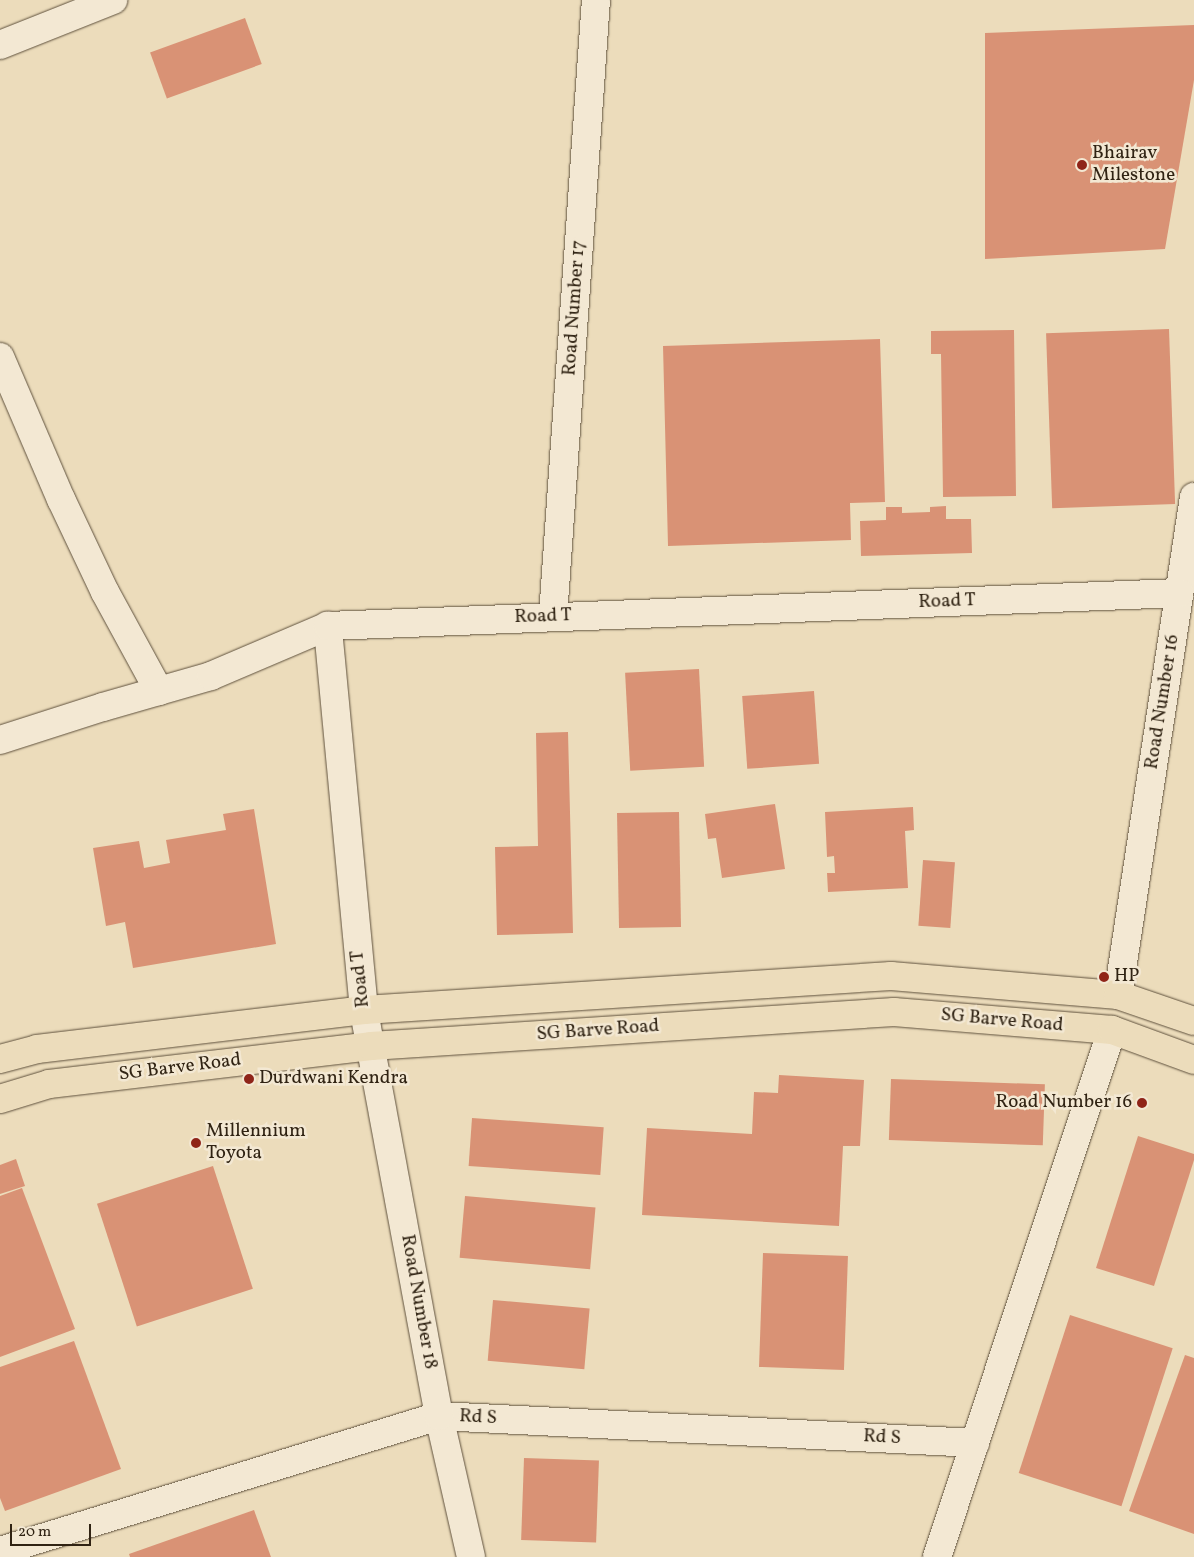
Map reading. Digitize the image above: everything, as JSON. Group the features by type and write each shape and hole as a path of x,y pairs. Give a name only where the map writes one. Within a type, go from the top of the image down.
{"main road":[{"name":"SG Barve Road","path":"0,1059 36,1049 364,1010 891,976 1118,995 1194,1021"},
{"name":"SG Barve Road","path":"0,1099 49,1084 371,1046 894,1012 1112,1030 1194,1060"}],"street":[{"path":"0,45 114,0"},
{"name":"Road Number 17","path":"553,616 596,0"},
{"path":"0,357 64,508 105,592 159,691"},
{"name":"Road Number 16","path":"1118,995 1194,497"},
{"name":"Road T","path":"371,1046 364,1010 328,626 1179,593"},
{"path":"0,740 211,676 328,626"},
{"path":"937,1557 1112,1030"},
{"name":"Road Number 18","path":"371,1046 439,1416 471,1557"},
{"name":"Rd S","path":"0,1551 439,1416 975,1443"}],"building":[{"path":"245,18 262,64 167,99 150,53"},
{"name":"Bhairav Milestone","path":"1194,25 1194,80 1165,249 985,259 985,33"},
{"path":"1169,329 1175,504 1052,508 1046,333"},
{"path":"1014,330 1016,496 943,497 941,354 931,354 931,331"},
{"path":"880,339 885,502 850,503 851,540 668,546 663,346"},
{"path":"946,506 946,519 971,519 972,553 861,556 860,521 886,520 886,507 902,507 902,513 930,512 930,507"},
{"path":"699,669 704,767 630,771 625,673"},
{"path":"814,691 819,764 747,769 742,696"},
{"path":"568,732 573,933 497,935 495,847 538,846 536,733"},
{"path":"775,804 785,869 722,878 716,838 708,839 705,814"},
{"path":"913,807 914,830 905,831 908,888 828,892 827,873 835,873 834,856 827,857 825,812"},
{"path":"254,809 276,944 133,968 125,922 106,926 93,848 139,841 144,868 170,863 166,840 226,830 223,814"},
{"path":"679,812 681,927 619,928 617,813"},
{"path":"923,860 955,862 950,928 918,926"},
{"path":"779,1075 864,1080 860,1146 843,1146 839,1226 642,1215 647,1128 752,1134 754,1092 778,1093"},
{"path":"891,1079 1045,1084 1043,1145 889,1140"},
{"path":"472,1118 604,1127 600,1175 469,1166"},
{"path":"1138,1136 1194,1154 1194,1160 1154,1286 1096,1268"},
{"path":"16,1159 25,1186 0,1194 0,1165"},
{"path":"213,1166 253,1289 137,1326 97,1204"},
{"path":"22,1188 75,1329 0,1357 0,1196"},
{"path":"465,1196 596,1207 590,1269 460,1258"},
{"path":"763,1253 848,1256 844,1370 759,1367"},
{"path":"493,1300 590,1308 584,1369 488,1361"},
{"path":"1070,1315 1173,1348 1121,1506 1019,1473"},
{"path":"74,1341 121,1469 5,1511 0,1498 0,1367"},
{"path":"1185,1355 1194,1358 1194,1534 1129,1511"},
{"path":"524,1458 599,1461 596,1543 521,1540"},
{"path":"254,1510 271,1557 130,1557 129,1554"}],"place":[{"name":"Bhairav Milestone","path":"1082,165"},
{"name":"HP","path":"1104,977"},
{"name":"Durdwani Kendra","path":"249,1079"},
{"name":"Road Number 16","path":"1142,1103"},
{"name":"Millennium Toyota","path":"196,1143"}]}
